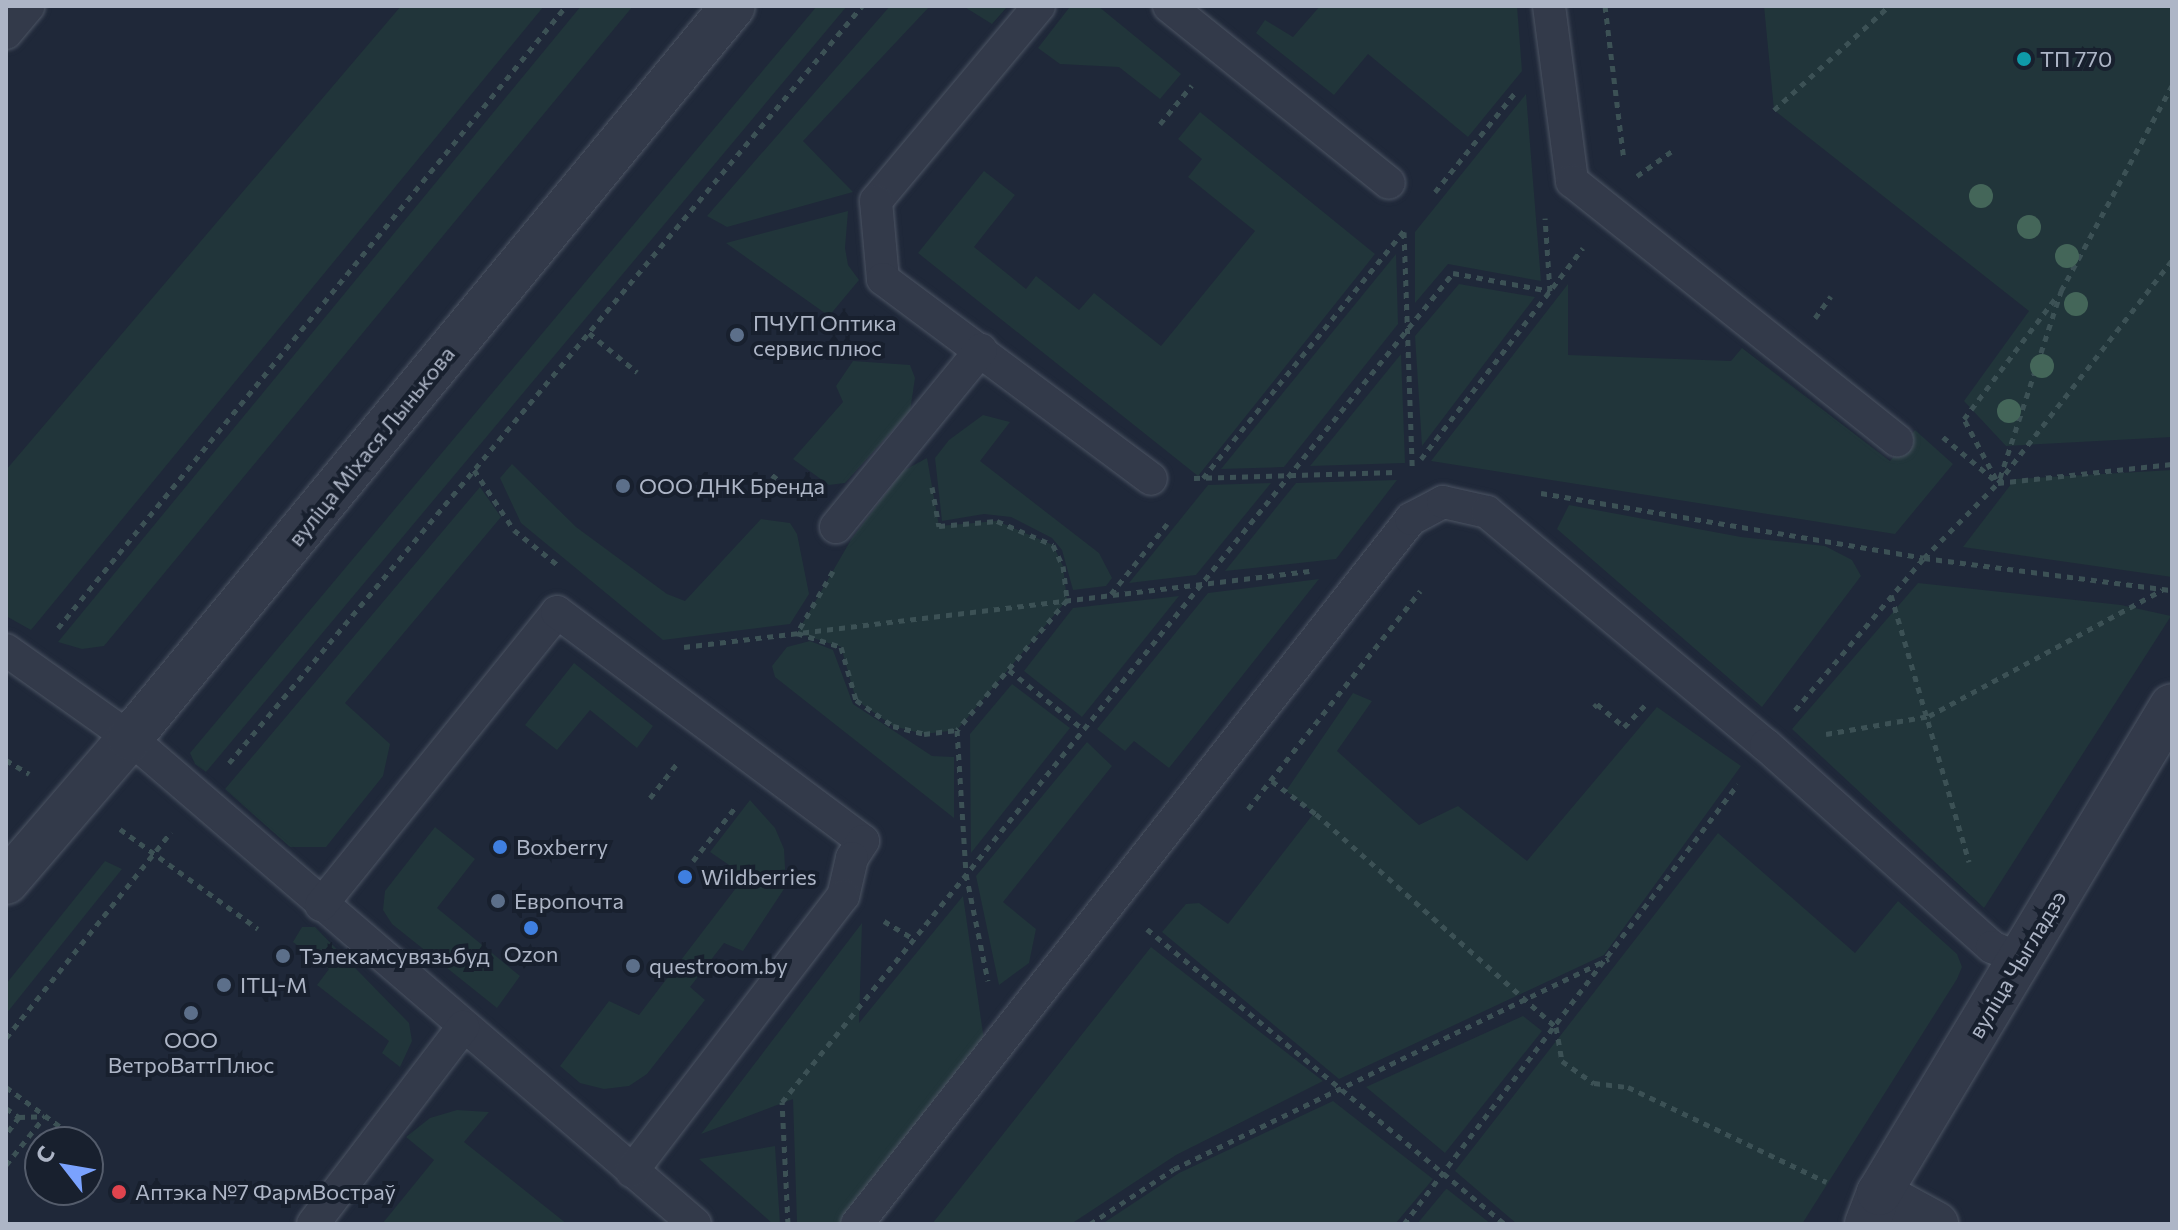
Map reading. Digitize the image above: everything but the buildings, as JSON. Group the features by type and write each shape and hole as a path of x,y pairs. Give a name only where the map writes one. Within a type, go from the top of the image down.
{"street":[{"name":"вуліца Міхася Лынькова","path":"6,882 130,738 733,6"},
{"name":"вуліца Чыгладзэ","path":"1862,1202 2019,959 2172,706"},
{"path":"1862,1202 1936,1224"}],"lane":[{"path":"6,33 29,6"},
{"path":"1039,6 876,201 883,279 1151,479"},
{"path":"1169,6 1389,183"},
{"path":"1549,6 1572,181 1897,440"},
{"path":"836,527 981,350"},
{"path":"857,1224 1411,519 1443,502 1487,512 1766,745 1992,947 2019,959"},
{"path":"321,905 557,612 863,841 852,858 843,896 632,1171"},
{"path":"17,657 130,738 198,800 695,1224"},
{"path":"313,1224 463,1027"}],"path":[{"path":"17,657 566,6"},
{"path":"6,1038 155,850 862,6"},
{"path":"1605,6 1626,173"},
{"path":"1774,110 1889,6"},
{"path":"1428,201 1524,82"},
{"path":"1998,483 1964,419 2061,291 2172,86"},
{"path":"1646,166 1672,151"},
{"path":"1544,212 1550,291"},
{"path":"1412,471 1610,212"},
{"path":"1194,490 1412,221"},
{"path":"1404,231 1412,471"},
{"path":"1404,1224 1610,959 1766,745 1891,595 1998,483 2172,260"},
{"path":"788,1224 782,1102 1453,273 1550,291"},
{"path":"1998,483 2061,291"},
{"path":"1807,328 1831,296"},
{"path":"589,333 637,372"},
{"path":"1940,434 1998,483 2172,464"},
{"path":"1151,479 1412,471"},
{"path":"797,633 841,647 856,700 893,726 924,734 957,730 1067,600 1063,566 1053,545 997,521 939,526 929,472"},
{"path":"1536,492 1924,558 2172,590"},
{"path":"1110,595 1175,513"},
{"path":"797,633 836,565"},
{"path":"679,648 1325,569"},
{"path":"1428,580 1272,781 1316,814 1521,1001 1556,1027 1562,1061 1594,1083 1628,1087 1862,1202"},
{"path":"1766,745 1929,716 2163,589"},
{"path":"1891,595 1929,716 1971,870"},
{"path":"1009,670 1083,729"},
{"path":"1594,707 1624,727"},
{"path":"957,730 966,874 1001,1041"},
{"path":"650,798 683,755"},
{"path":"693,861 739,802"},
{"path":"155,850 258,929"},
{"path":"1147,928 1505,1224"},
{"path":"1090,1224 1174,1169 1610,959"},
{"path":"6,1087 59,1126"},
{"path":"6,1108 19,1117 45,1116"},
{"path":"6,1165 45,1116"},
{"path":"6,1134 19,1117"}],"green space":[{"path":"401,6 544,6 31,630 6,616 6,470"},
{"path":"581,6 633,6 104,646 82,649 58,642"},
{"path":"817,6 847,6 206,772 195,764 190,753"},
{"path":"890,6 930,6 803,141 853,192 727,227 707,216"},
{"path":"963,6 1008,6 992,24"},
{"path":"1098,6 1181,74 1160,99 1119,67 1060,64 1038,48 1069,8"},
{"path":"1320,6 1517,6 1522,71 1468,137 1368,54 1334,95 1256,33 1265,20 1293,37"},
{"path":"1764,6 2172,6 2172,437 2006,446 1964,401 2029,311 1774,110"},
{"path":"1526,94 1541,281 1448,264 1415,303 1415,232"},
{"path":"1200,112 1375,254 1198,476 918,253 984,171 1015,195 974,247 1026,289 1036,276 1079,310 1094,293 1161,346 1255,231 1188,177 1202,159 1178,139"},
{"path":"848,211 845,248 848,265 859,280 829,316 726,243"},
{"path":"1396,254 1398,324 1284,467 1221,469"},
{"path":"1459,284 1535,297 1422,446 1415,336"},
{"path":"1568,284 1568,355 1731,361 1742,348 1890,461 1915,430 1953,464 1895,534 1431,461"},
{"path":"1401,354 1405,463 1310,466"},
{"path":"853,361 910,365 915,378 910,411 845,483 829,485 793,459 843,402 836,386"},
{"path":"983,415 1010,422 980,461 1099,553 1112,578 1106,586 1073,590 1062,550 1052,538 1011,517 984,514 942,521 935,458 949,440"},
{"path":"927,458 939,526 997,521 1053,545 1063,566 1067,600 957,730 924,734 893,726 856,700 841,647 797,633 852,538 903,471"},
{"path":"512,464 576,527 667,594 685,601 761,519 790,523 797,534 809,594 790,624 663,640 521,523 500,478"},
{"path":"2172,470 2172,577 1963,547 2015,479"},
{"path":"1397,480 1336,559 1225,571 1296,483"},
{"path":"1271,483 1196,575 1129,583 1208,485"},
{"path":"480,487 501,517 345,703 390,744 383,776 326,847 290,847 225,789"},
{"path":"1569,505 1741,537 1825,546 1852,560 1861,576 1762,707 1557,529"},
{"path":"1319,579 1169,768 1134,741 1125,751 1097,729 1208,593"},
{"path":"1918,583 2121,605 2171,616 1984,908 1792,729"},
{"path":"1179,596 1082,717 1024,671 1073,608"},
{"path":"810,641 833,650 853,704 932,756 954,757 954,818 775,677 772,666 787,647"},
{"path":"574,663 653,726 637,748 590,710 557,750 525,725"},
{"path":"1012,684 1070,728 971,853 970,734"},
{"path":"1353,693 1372,701 1337,751 1419,825 1458,806 1527,861 1657,707 1741,766 1604,955 1339,1079 1162,932 1186,904 1199,903 1228,924 1314,813 1286,791"},
{"path":"1087,742 1112,766 1003,902 1036,929 1029,963 999,985 976,876"},
{"path":"750,800 775,828 784,849 786,886 743,951 724,943 690,987 705,1000 647,1074 629,1086 604,1089 580,1083 560,1066 609,1001 639,1015 736,888 735,869 710,852"},
{"path":"435,827 475,859 437,908 520,976 497,1008 392,924 383,910 385,891"},
{"path":"1718,833 1855,953 1898,901 1957,954 1962,967 1957,979 1802,1224 1517,1224 1455,1171"},
{"path":"105,861 122,869 6,1014 6,984"},
{"path":"963,896 984,1040 843,1224 797,1224 793,1099 701,1134 862,923 859,1023"},
{"path":"302,927 315,927 409,1023 412,1041 400,1067 382,1053 389,1041 317,985 329,969 293,942"},
{"path":"1151,947 1323,1081 1176,1155 1071,1224 932,1224"},
{"path":"1523,1016 1542,1031 1445,1153 1366,1087"},
{"path":"1333,1101 1433,1179 1395,1224 1102,1224 1179,1173"},
{"path":"457,1110 489,1112 464,1142 567,1224 382,1224 434,1160 406,1137 430,1118"},
{"path":"775,1146 780,1224 773,1224 699,1159"},
{"path":"1447,1189 1491,1224 1417,1224"}],"place":[{"name":"ТП 770","path":"2024,59"},
{"name":"ПЧУП Оптика сервис плюс","path":"737,335"},
{"name":"ООО ДНК Бренда","path":"623,486"},
{"name":"Boxberry","path":"500,847"},
{"name":"Wildberries","path":"685,877"},
{"name":"Европочта","path":"498,901"},
{"name":"Ozon","path":"531,928"},
{"name":"Тэлекамсувязьбуд","path":"283,956"},
{"name":"questroom.by","path":"633,966"},
{"name":"ІТЦ-М","path":"224,985"},
{"name":"ООО ВетроВаттПлюс","path":"191,1013"},
{"name":"Аптэка №7 ФармВостраў","path":"119,1192"}]}
